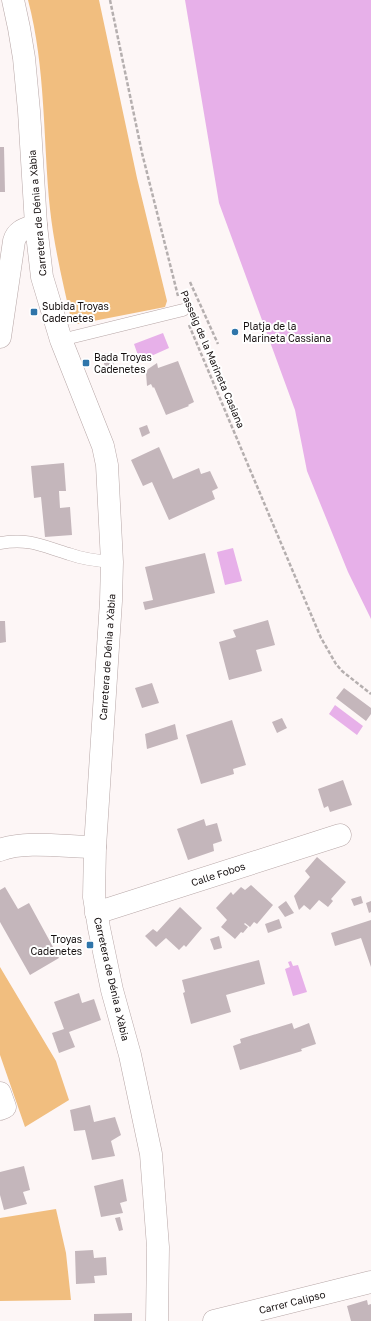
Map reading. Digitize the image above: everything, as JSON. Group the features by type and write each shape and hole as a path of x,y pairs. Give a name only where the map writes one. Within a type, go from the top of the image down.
{"street":[{"name":"Carretera de Dénia a Xàbia","path":"13,0 24,58 36,225 42,277 61,340 97,429 106,456 110,502 112,562 111,601 94,880 96,913 112,990 130,1055 151,1154 158,1247 157,1321"},
{"path":"0,337 15,236 19,232 36,225"},
{"name":"Calle Fobos","path":"96,913 340,835"},
{"path":"0,850 9,846 95,847"},
{"path":"0,1093 4,1107 0,1109"},
{"name":"Carrer Calipso","path":"214,1321 371,1282"}],"lane":[{"path":"61,340 183,310"},
{"path":"0,543 21,541 32,542 91,560 112,562"}],"path":[{"name":"Passeig de la Marineta Casiana","path":"110,0 142,153 176,290 183,310 321,638 336,664 342,671 371,694"},
{"path":"190,282 218,344"}],"shaded area":[{"path":"28,0 99,0 137,178 167,301 165,307 78,324 71,319 59,264 50,209 41,78 34,26"},
{"path":"185,0 371,0 371,619 348,572 307,471 295,410 219,203"},
{"path":"163,333 169,348 140,361 134,344"},
{"path":"233,548 242,581 225,585 217,552"},
{"path":"335,705 363,726 357,735 329,714"},
{"path":"291,961 293,966 298,965 307,992 293,996 285,969 290,967 288,962"},
{"path":"0,967 56,1061 69,1100 25,1127 0,1055"},
{"path":"56,1209 66,1253 71,1300 0,1301 0,1218"}],"building":[{"path":"0,147 4,147 5,192 0,192"},
{"path":"110,353 116,370 107,373 101,354"},
{"path":"178,361 194,402 188,405 189,406 166,415 154,387 153,388 151,384 147,386 146,373 148,369 157,363 158,368"},
{"path":"147,425 150,433 142,437 139,428"},
{"path":"159,447 173,479 199,468 201,474 210,471 218,488 212,491 215,499 169,520 152,482 143,486 131,460"},
{"path":"64,463 66,491 59,491 60,508 70,507 72,535 45,537 41,497 34,498 31,466"},
{"path":"205,553 215,593 145,610 143,602 153,600 145,567"},
{"path":"268,620 275,645 256,650 262,671 229,680 219,642 236,637 233,630"},
{"path":"0,621 5,621 6,642 0,643"},
{"path":"152,683 159,703 142,708 135,688"},
{"path":"344,688 371,708 371,714 366,721 336,698"},
{"path":"282,718 287,728 277,733 272,722"},
{"path":"232,720 246,765 233,769 234,774 201,784 186,735"},
{"path":"175,724 178,739 147,749 145,734"},
{"path":"343,780 352,805 330,812 328,806 324,808 318,789"},
{"path":"204,819 206,826 217,823 222,841 213,844 214,851 188,860 177,829"},
{"path":"317,857 346,882 331,899 333,901 328,907 319,900 310,910 304,905 299,910 294,896 310,877 305,871"},
{"path":"251,885 273,905 257,924 254,922 250,927 245,923 244,924 248,927 235,939 221,927 227,920 216,908 231,892 233,895 241,887 245,890"},
{"path":"5,887 18,909 29,903 59,958 30,975 0,922 0,890"},
{"path":"361,896 363,903 354,906 351,899"},
{"path":"286,901 294,913 285,917 278,907"},
{"path":"371,901 371,912 369,913 366,903"},
{"path":"180,907 202,928 186,947 184,945 179,950 166,938 156,947 145,936 153,929 157,932"},
{"path":"279,919 282,928 268,933 265,924"},
{"path":"371,920 371,967 361,938 335,946 331,933"},
{"path":"219,936 222,948 214,950 210,939"},
{"path":"259,960 265,984 226,995 231,1012 191,1024 183,993 185,992 182,980"},
{"path":"79,993 82,1003 94,999 101,1020 69,1032 75,1047 59,1053 52,1033 64,1029 54,1002"},
{"path":"292,1023 294,1029 309,1023 316,1044 301,1049 302,1051 240,1070 233,1046 241,1043 240,1039"},
{"path":"90,1105 94,1122 115,1117 121,1135 111,1141 115,1156 92,1160 85,1130 74,1131 70,1110"},
{"path":"24,1166 30,1190 23,1192 27,1204 4,1210 0,1195 0,1172"},
{"path":"123,1179 127,1201 120,1203 123,1213 101,1217 94,1186"},
{"path":"120,1217 123,1230 119,1231 115,1218"},
{"path":"93,1250 94,1258 106,1257 107,1275 94,1276 95,1283 76,1284 75,1251"},
{"path":"367,1300 368,1305 371,1304 371,1321 351,1321 347,1306"},
{"path":"132,1313 132,1321 94,1321 94,1314"}],"place":[{"name":"Subida Troyas Cadenetes","path":"34,312"},
{"name":"Platja de la Marineta Cassiana","path":"235,332"},
{"name":"Bada Troyas Cadenetes","path":"86,363"},
{"name":"Troyas Cadenetes","path":"90,945"}]}
